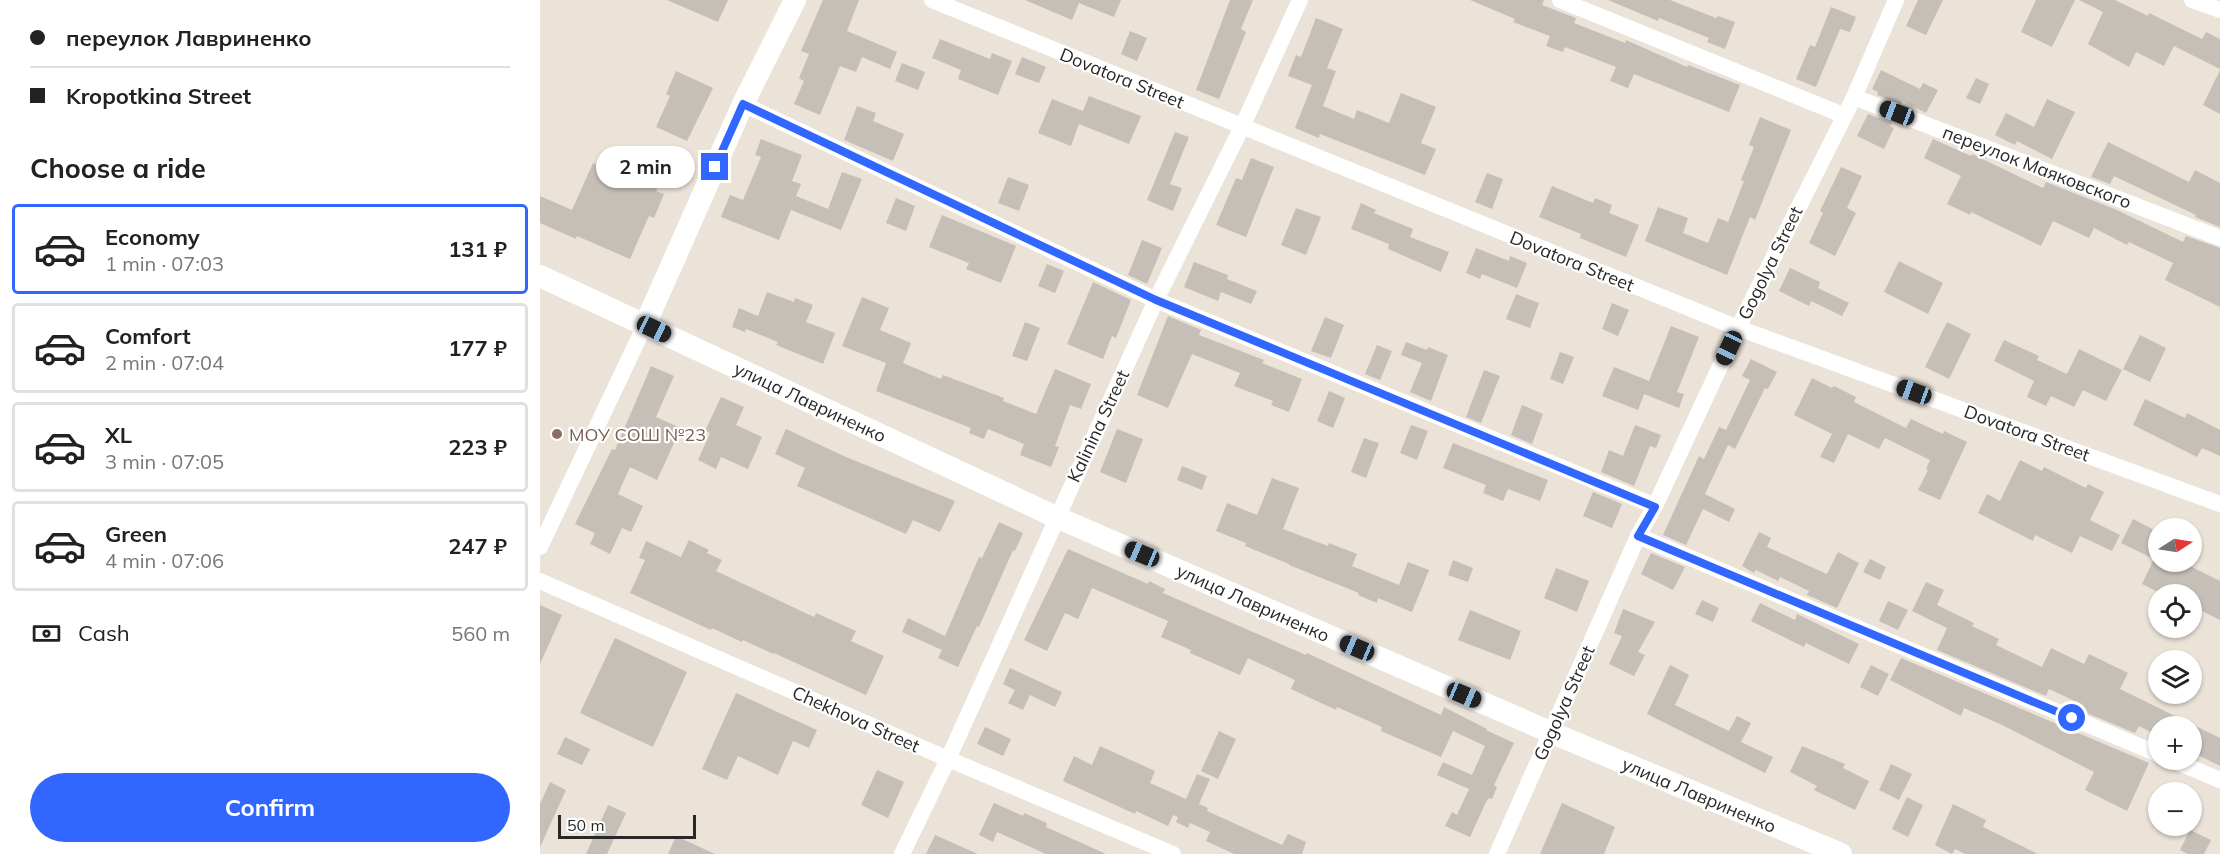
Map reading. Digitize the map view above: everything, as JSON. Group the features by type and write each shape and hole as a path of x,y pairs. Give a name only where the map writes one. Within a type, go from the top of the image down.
{"main road":[{"path":"645,325 743,104 795,0"},
{"name":"улица Лавриненко","path":"540,276 1056,517 1550,732 1841,854"}],"street":[{"name":"Dovatora Street","path":"932,0 1738,328 2220,504"},
{"name":"Kalinina Street","path":"902,854 948,759 1156,300 1242,127 1300,0"},
{"path":"1560,0 1843,115"},
{"name":"Gogolya Street","path":"1497,854 1638,536 1655,507 1738,328 1854,97 1896,0"},
{"path":"2192,0 2220,10"},
{"name":"переулок Маяковского","path":"1854,97 2220,238"},
{"path":"743,104 1156,300 1655,507"},
{"path":"540,547 645,325"},
{"path":"1638,536 2148,750"},
{"name":"Chekhova Street","path":"540,581 948,759 1173,854"},
{"path":"2196,770 2220,780"}],"building":[{"path":"667,0 728,0 718,22"},
{"path":"823,0 859,0 847,31 897,52 890,69 862,57 856,72 840,66 820,115 794,104 804,81 799,78 809,54 801,51"},
{"path":"1025,0 1121,0 1114,17 1079,3 1072,20"},
{"path":"1230,0 1253,0 1241,29 1246,32 1219,99 1196,90"},
{"path":"1470,0 1544,0 1542,5 1576,18 1574,23 1625,43 1626,40 1687,67 1688,65 1740,85 1729,112 1634,74 1628,88 1610,81 1616,67 1565,47 1563,52 1546,46 1550,36 1513,22 1515,19"},
{"path":"1608,0 1670,0 1716,18 1718,16 1735,22 1725,49 1707,42 1709,38 1659,18 1658,21"},
{"path":"1918,0 1943,0 1926,35 1906,26"},
{"path":"2036,0 2075,0 2052,47 2021,32"},
{"path":"2079,0 2115,0 2148,16 2149,13 2202,39 2206,32 2220,39 2220,69 2174,46 2164,66 2136,52 2129,67 2088,44 2103,12"},
{"path":"1831,7 1856,17 1850,32 1840,29 1816,87 1796,79 1810,45 1815,47"},
{"path":"1316,18 1343,29 1327,68 1336,71 1323,106 1354,119 1357,110 1389,123 1401,93 1436,107 1421,143 1436,149 1425,175 1320,134 1319,138 1295,128 1312,85 1288,76 1296,55 1301,57"},
{"path":"1130,31 1147,38 1137,61 1121,54"},
{"path":"940,39 990,59 992,53 1012,61 998,95 958,79 961,70 932,58"},
{"path":"1022,57 1046,67 1039,83 1015,74"},
{"path":"902,63 925,72 918,90 895,81"},
{"path":"1881,70 1920,89 1923,83 1938,90 1926,113 1902,101 1901,104 1877,95 1878,92 1872,89"},
{"path":"2220,70 2220,114 2203,105"},
{"path":"676,71 713,88 687,141 656,127 670,96 666,94"},
{"path":"1976,78 1989,84 1980,104 1966,98"},
{"path":"1089,96 1141,116 1129,144 1079,124 1071,146 1038,133 1052,99 1083,111"},
{"path":"2047,99 2075,112 2052,159 2017,141 2015,145 1995,135 2006,113 2034,127"},
{"path":"857,106 876,113 873,121 904,134 893,161 844,140"},
{"path":"1868,114 1892,123 1890,126 1894,128 1884,149 1857,136"},
{"path":"1760,117 1791,130 1755,220 1750,217 1727,275 1645,241 1658,207 1688,218 1683,233 1708,243 1718,218 1728,222 1744,181 1741,180 1754,147 1749,145"},
{"path":"1175,132 1189,137 1170,184 1182,188 1173,211 1147,200"},
{"path":"761,139 802,155 792,181 801,184 796,196 828,209 842,172 862,179 841,230 791,210 779,240 721,217 730,195 743,200 761,157 755,155"},
{"path":"1933,139 1971,156 1972,154 2043,188 2046,182 2117,210 2183,242 2186,236 2220,248 2220,307 2165,280 2173,263 2129,242 2127,245 2094,228 2089,238 2053,221 2041,246 1971,212 1970,215 1947,204 1961,176 1924,158"},
{"path":"2108,142 2189,182 2195,170 2220,183 2220,227 2195,217 2196,215 2114,176 2110,184 2091,177"},
{"path":"1251,158 1274,167 1246,237 1216,225 1236,178 1242,180"},
{"path":"639,159 665,170 656,191 664,194 654,218 649,216 630,259 540,223 540,196 572,210 593,163 630,180"},
{"path":"1841,167 1862,176 1847,208 1856,213 1835,256 1809,243 1823,213 1820,211"},
{"path":"1487,173 1503,179 1492,209 1475,202"},
{"path":"1008,177 1029,185 1019,211 998,203"},
{"path":"1552,186 1593,203 1595,198 1612,205 1609,213 1639,225 1626,257 1580,238 1581,234 1539,217"},
{"path":"896,198 915,206 906,231 886,223"},
{"path":"1361,203 1376,210 1374,213 1413,229 1410,237 1449,252 1441,272 1388,249 1389,244 1351,229"},
{"path":"1296,208 1321,217 1306,255 1281,245"},
{"path":"942,215 1016,246 1001,283 966,269 969,263 929,247"},
{"path":"1142,240 1162,248 1147,284 1128,275"},
{"path":"1476,248 1509,261 1510,256 1527,263 1517,288 1482,274 1480,279 1466,273"},
{"path":"1899,261 1943,283 1928,314 1884,292"},
{"path":"1194,262 1228,275 1227,279 1257,291 1251,304 1221,292 1218,301 1184,287"},
{"path":"1047,264 1064,271 1055,293 1038,286"},
{"path":"1790,268 1820,282 1818,288 1849,303 1842,316 1811,301 1809,306 1779,291"},
{"path":"1093,282 1131,300 1116,338 1112,336 1103,359 1067,344"},
{"path":"767,292 794,302 795,298 813,305 806,322 835,333 823,364 776,345 778,342 746,329 745,332 732,327 739,308 758,316"},
{"path":"1516,294 1539,303 1530,328 1506,319"},
{"path":"862,297 889,308 880,330 911,343 903,363 941,379 943,375 1004,398 1003,401 1036,414 1055,369 1091,384 1081,409 1070,405 1055,446 1059,447 1051,467 1020,455 1024,444 988,429 984,439 969,433 971,428 876,391 886,363 842,346"},
{"path":"1612,303 1629,310 1618,336 1602,329"},
{"path":"1168,316 1201,330 1199,335 1264,360 1262,363 1302,379 1289,412 1271,405 1273,401 1234,386 1240,373 1192,354 1168,408 1137,395"},
{"path":"1325,317 1344,325 1331,358 1311,351"},
{"path":"1025,322 1040,328 1027,361 1012,356"},
{"path":"1947,322 1971,334 1949,379 1925,367"},
{"path":"1671,326 1699,337 1677,392 1684,394 1679,408 1644,394 1638,410 1602,396 1614,367 1649,381"},
{"path":"2140,335 2166,348 2150,382 2123,369"},
{"path":"2004,340 2039,356 2037,360 2067,374 2079,349 2122,370 2106,401 2083,390 2074,407 2051,396 2046,406 2027,397 2034,381 1994,361"},
{"path":"1406,342 1448,355 1431,401 1410,392 1422,363 1401,355"},
{"path":"1377,345 1392,351 1380,380 1365,374"},
{"path":"1560,352 1574,357 1563,384 1550,379"},
{"path":"1751,359 1777,372 1768,389 1765,388 1735,449 1728,445 1705,494 1735,509 1729,522 1703,509 1686,545 1663,535 1699,456 1704,459 1719,427 1726,430 1750,380 1742,376"},
{"path":"651,366 674,376 656,417 681,428 657,480 630,467 618,494 643,506 631,532 622,528 610,554 590,544 595,533 575,524 612,449 615,450"},
{"path":"1484,370 1500,376 1481,423 1466,417"},
{"path":"1812,378 1856,397 1854,402 1906,428 1911,419 1967,442 1940,500 1918,490 1928,470 1926,469 1930,460 1885,438 1879,449 1848,434 1834,463 1820,457 1832,434 1794,415"},
{"path":"1329,391 1345,398 1333,428 1317,421"},
{"path":"721,397 744,407 736,425 762,437 748,469 721,457 716,469 698,460 710,433 705,431"},
{"path":"2145,399 2185,418 2187,413 2220,430 2220,456 2202,448 2197,457 2133,425"},
{"path":"1522,405 1543,414 1532,444 1511,435"},
{"path":"1411,425 1428,431 1417,460 1400,453"},
{"path":"1635,425 1661,435 1656,448 1650,446 1634,486 1601,472 1609,450 1623,456"},
{"path":"786,429 846,457 955,501 940,532 913,520 906,534 797,486 805,468 775,454"},
{"path":"1117,429 1143,439 1126,483 1100,472"},
{"path":"1364,438 1379,443 1366,478 1351,472"},
{"path":"1453,443 1548,480 1540,501 1508,489 1503,501 1483,493 1486,485 1443,468"},
{"path":"2020,460 2042,471 2044,467 2086,488 2088,484 2104,492 2090,520 2120,535 2112,551 2080,536 2072,553 2035,535 2033,541 1978,513 1987,494 2000,501"},
{"path":"1182,466 1207,476 1202,490 1177,480"},
{"path":"1272,478 1299,488 1283,529 1357,554 1352,566 1399,585 1408,562 1429,570 1412,612 1378,598 1377,603 1358,595 1359,593 1245,546 1246,543 1216,531 1227,503 1257,515"},
{"path":"1593,492 1622,504 1612,528 1583,516"},
{"path":"2133,519 2148,527 2148,556 2121,543"},
{"path":"999,522 1023,533 958,667 938,658 942,650 902,632 908,618 945,636 979,557 982,558"},
{"path":"1759,532 1771,538 1767,547 1827,574 1838,552 1859,563 1837,608 1807,595 1809,591 1780,577 1778,581 1756,570 1754,573 1742,566"},
{"path":"689,540 709,550 707,553 722,560 716,571 814,617 816,613 856,631 851,641 884,656 866,695 774,653 712,628 711,630 630,593 645,560 639,558 646,541 681,557"},
{"path":"1068,549 1148,584 1149,581 1165,589 1163,593 1306,655 1307,653 1441,715 1444,707 1514,743 1494,785 1497,787 1492,799 1489,798 1486,802 1470,837 1445,826 1452,812 1457,815 1469,789 1437,775 1443,762 1472,775 1485,746 1453,731 1441,757 1381,731 1382,727 1337,707 1336,710 1291,689 1295,680 1248,658 1240,675 1190,653 1191,650 1161,637 1168,621 1092,588 1078,619 1065,613 1047,651 1024,640"},
{"path":"1651,553 1685,567 1673,590 1641,574"},
{"path":"1870,559 1886,567 1880,580 1863,572"},
{"path":"1453,560 1473,568 1468,582 1448,575"},
{"path":"1556,568 1589,581 1577,612 1544,598"},
{"path":"2148,571 2202,572 2220,581 2220,620 2202,611 2202,584 2148,584 2148,587 2142,584"},
{"path":"1926,582 1944,590 1937,605 1974,623 1972,626 1999,639 1996,645 2042,667 2051,648 2084,664 2089,654 2128,673 2120,689 2175,716 2148,716 2148,731 2139,726 2135,733 2077,709 2079,703 2049,689 2046,696 1937,650 1947,628 1912,611"},
{"path":"1702,600 1719,608 1713,622 1695,614"},
{"path":"1888,601 1908,610 1898,630 1879,621"},
{"path":"1760,603 1795,620 1797,614 1859,644 1849,664 1806,643 1804,647 1751,621"},
{"path":"540,605 562,615 540,664"},
{"path":"1623,609 1655,622 1638,652 1645,655 1634,676 1609,664 1622,636 1614,633"},
{"path":"1470,610 1521,631 1510,660 1458,640"},
{"path":"615,638 687,672 653,747 580,713"},
{"path":"1901,658 2148,763 2148,765 2127,811 2085,790 2094,772 2000,724 1964,708 1961,716 1890,680"},
{"path":"1670,665 1689,675 1675,705 1729,731 1737,716 1751,723 1741,742 1773,757 1765,773 1647,714"},
{"path":"1871,665 1889,674 1878,696 1860,687"},
{"path":"1010,668 1062,692 1055,707 1030,695 1023,710 1008,703 1015,690 1003,684"},
{"path":"736,693 817,730 809,748 793,741 778,775 738,756 727,780 702,769"},
{"path":"985,727 1011,739 1003,756 977,744"},
{"path":"2202,729 2220,738 2220,766 2202,757"},
{"path":"1219,731 1236,739 1218,779 1201,771"},
{"path":"565,737 590,749 582,765 557,754"},
{"path":"1100,746 1155,771 1150,783 1186,799 1197,774 1210,779 1199,804 1208,808 1207,811 1282,845 1288,834 1306,842 1302,854 1234,854 1206,841 1210,832 1190,823 1188,828 1176,822 1178,817 1173,815 1168,826 1136,811 1135,814 1063,781 1074,756 1092,765"},
{"path":"1802,746 1845,764 1843,768 1869,781 1855,810 1814,790 1817,786 1790,772"},
{"path":"1891,764 1912,774 1899,800 1879,790"},
{"path":"877,770 904,782 888,818 861,805"},
{"path":"550,782 566,790 540,847 540,804"},
{"path":"1907,797 1923,805 1908,837 1892,829"},
{"path":"994,803 1023,816 1024,813 1047,823 1046,827 1106,854 1046,854 997,832 993,842 979,835"},
{"path":"1562,803 1615,827 1604,854 1540,854"},
{"path":"1953,804 1986,820 1983,827 2038,854 1965,854 1955,849 1952,854 1935,845"},
{"path":"608,805 626,813 607,854 586,854"},
{"path":"935,835 978,854 926,854"},
{"path":"676,836 715,854 668,854"},
{"path":"2187,836 2202,836 2211,840 2204,854 2188,854 2180,850"}],"place":[{"name":"МОУ СОШ №23","path":"557,434"}],"route":[{"path":"715,167 743,104 1156,300 1655,507 1638,536 2072,718"}]}
